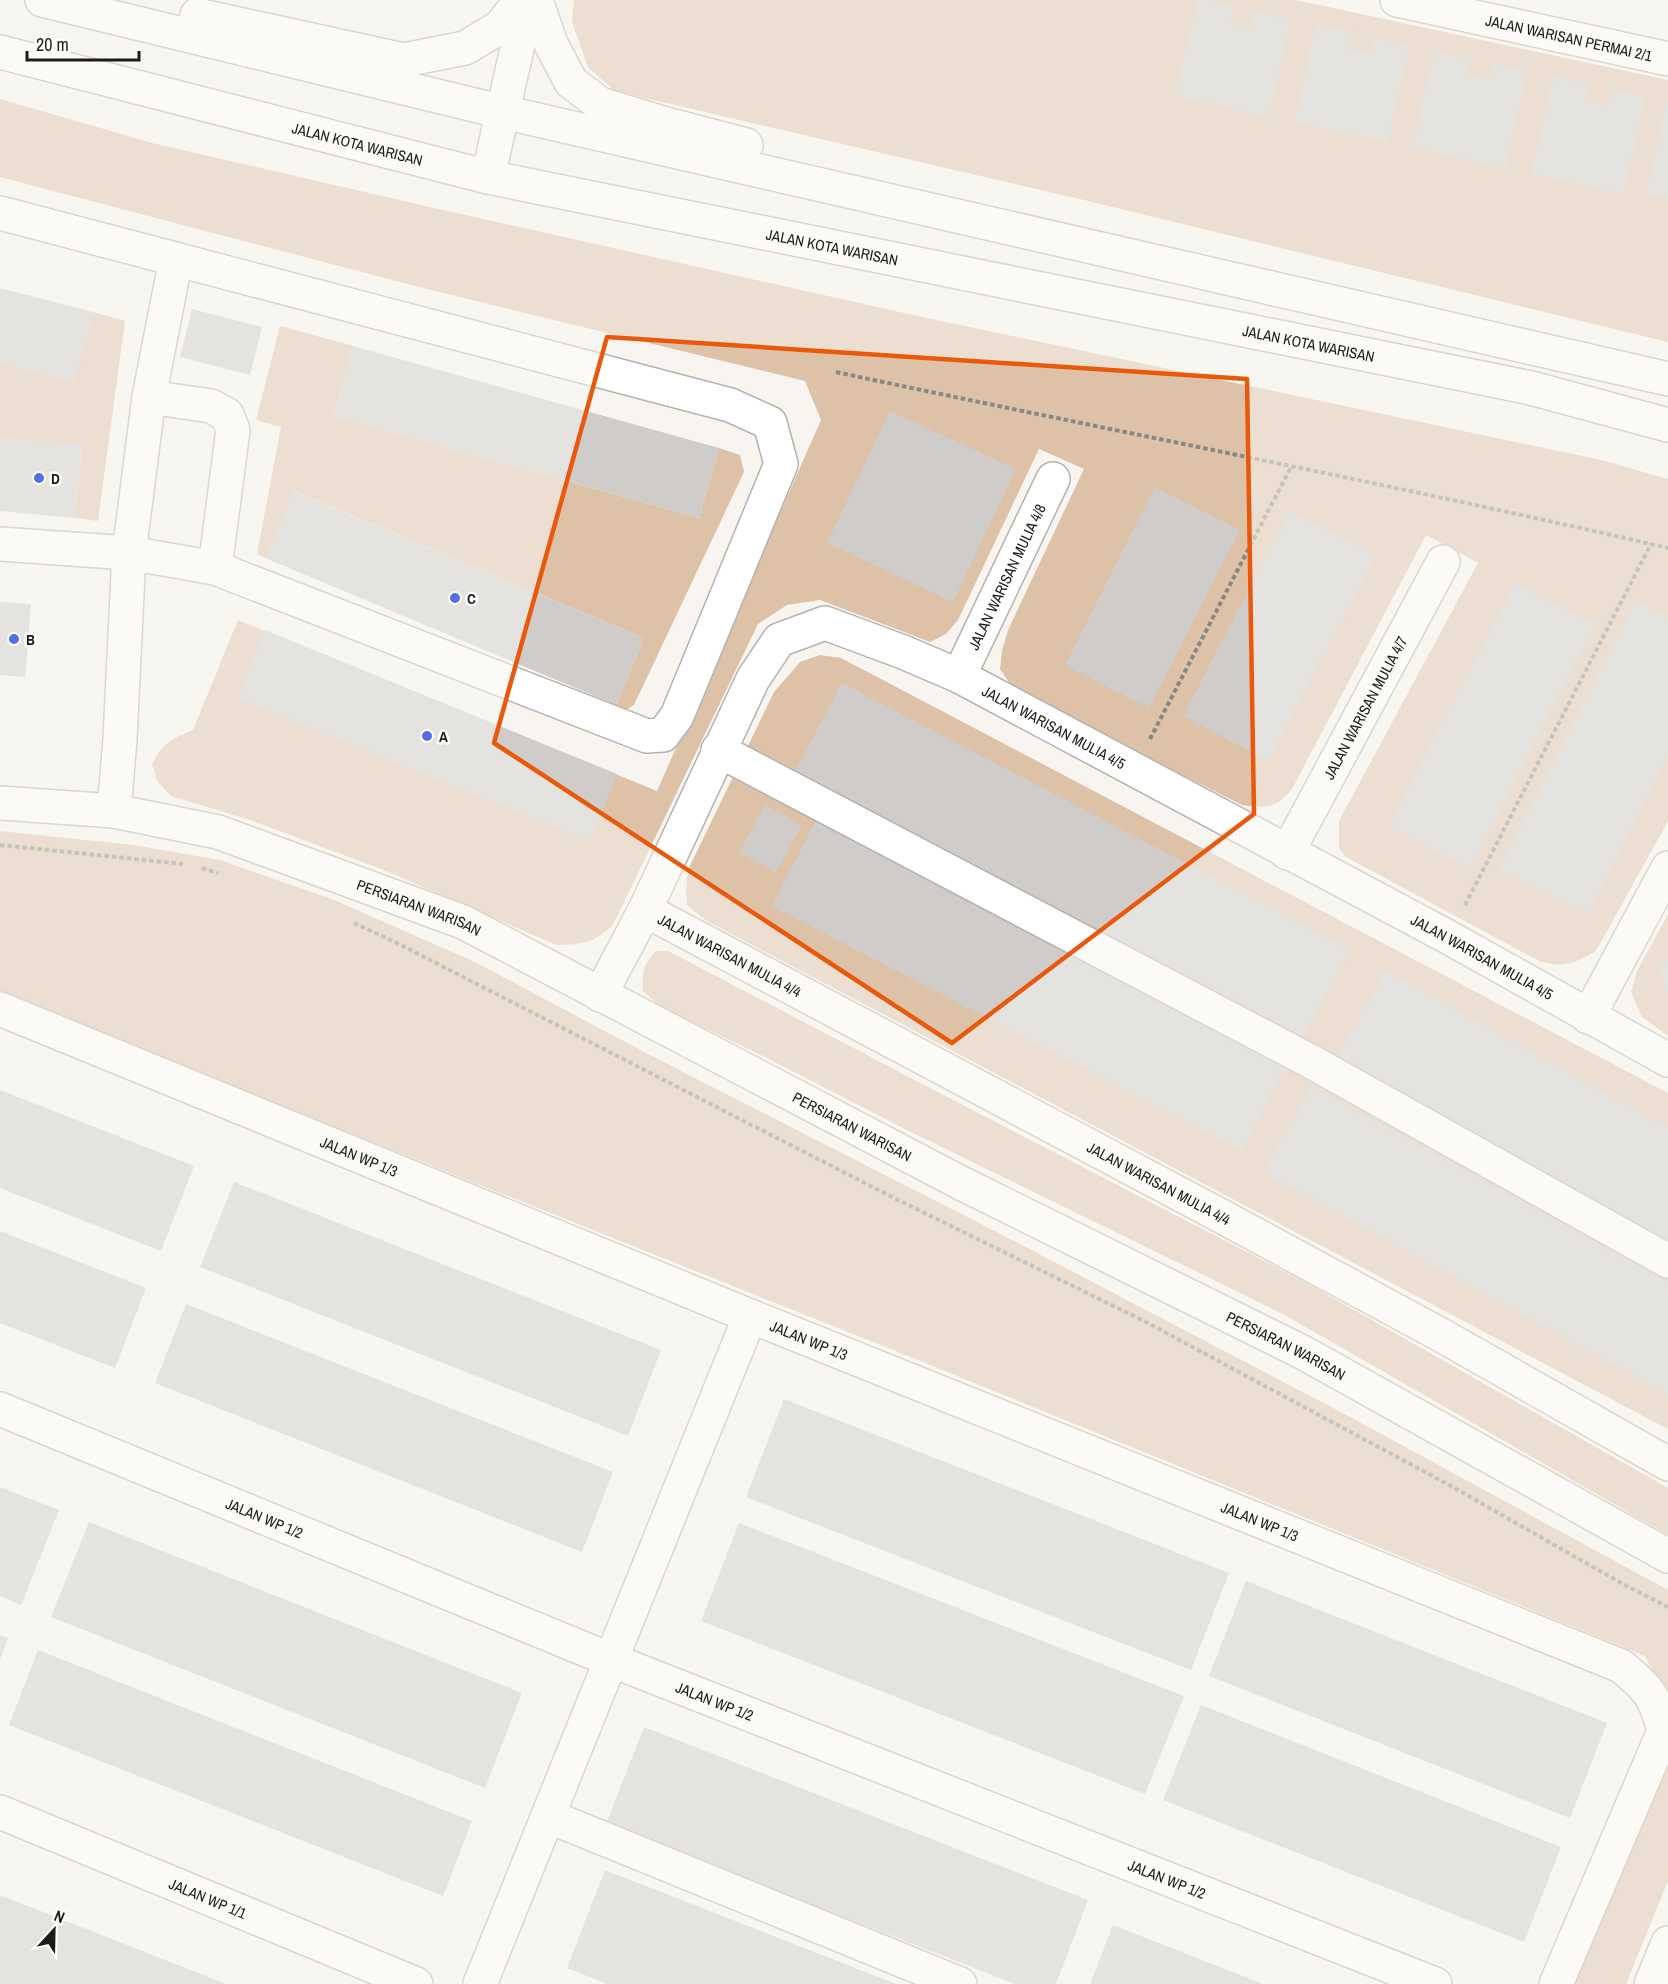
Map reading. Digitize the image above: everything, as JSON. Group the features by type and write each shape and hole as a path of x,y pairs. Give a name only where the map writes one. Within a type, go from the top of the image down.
{"street":[{"path":"42,0 503,112 1668,379"},
{"path":"128,0 405,60 465,48 500,27 521,0"},
{"path":"488,177 528,0"},
{"path":"536,0 551,44 571,82 600,104 752,147 818,184"},
{"name":"JALAN WARISAN PERMAI 2/1","path":"1397,0 1668,58"},
{"name":"JALAN KOTA WARISAN","path":"0,52 488,177 1531,388 1668,425"},
{"path":"0,213 730,405 770,423 781,464 677,716 663,735 647,736 215,568 129,553 0,544"},
{"path":"114,812 120,740 129,553 149,397 176,259"},
{"path":"149,397 211,406 226,415 233,430 215,568"},
{"name":"JALAN WARISAN MULIA 4/8","path":"959,676 1053,479"},
{"name":"JALAN WARISAN MULIA 4/7","path":"1287,853 1443,562"},
{"name":"JALAN WARISAN MULIA 4/5","path":"600,995 645,910 753,679 779,640 825,623 959,676 1448,938 1668,1060"},
{"path":"718,750 1310,1060 1668,1261"},
{"name":"PERSIARAN WARISAN","path":"0,803 114,812 218,832 463,922 961,1183 1304,1353 1668,1556"},
{"path":"1588,1017 1668,868"},
{"name":"JALAN WARISAN MULIA 4/4","path":"645,910 1442,1335 1668,1464"},
{"name":"JALAN WP 1/3","path":"0,1009 750,1316 1621,1666 1644,1685 1658,1707 1664,1731 1556,1984"},
{"path":"480,1984 750,1316"},
{"name":"JALAN WP 1/2","path":"0,1409 611,1660 1435,1984"},
{"name":"JALAN WP 1/1","path":"0,1812 416,1984"},
{"path":"548,1815 960,1984"},
{"path":"1651,1984 1668,1943"}],"path":[{"path":"836,372 1521,514 1668,548"},
{"path":"1134,769 1291,467"},
{"path":"1448,938 1651,544"},
{"path":"0,845 184,865"},
{"path":"195,866 229,877"},
{"path":"347,920 395,942 888,1195 1146,1322 1451,1486 1621,1584 1668,1607"}],"highlighted area":[{"path":"607,337 1247,379 1254,814 952,1043 494,743"}],"shaded area":[{"path":"574,0 1296,0 1668,80 1668,342 1084,200 615,91 588,67 572,22"},
{"path":"0,99 152,143 434,208 922,317 1601,460 1668,479 1668,821 1596,951 1569,964 1539,961 1346,857 1339,848 1339,821 1478,563 1426,535 1292,789 1275,804 1264,807 1242,805 1037,702 1012,687 1000,669 1002,651 1008,630 1084,469 1039,449 958,620 946,634 930,642 820,600 787,605 758,624 613,925 593,939 580,943 556,945 384,870 250,820 171,796 158,782 152,765 168,743 193,730 238,620 657,791 821,420 805,381 423,288 0,177"},
{"path":"93,312 125,321 98,521 75,518 82,446 0,437 0,363 74,382"},
{"path":"280,326 353,346 334,416 699,518 719,448 740,455 744,472 634,705 626,710 616,705 644,638 294,491 265,558 257,554 281,427 256,420"},
{"path":"820,655 841,658 1668,1093 1668,1429 705,920 687,905 688,870 774,692 800,662"},
{"path":"0,831 133,845 220,860 334,900 475,962 646,1053 1020,1244 1354,1419 1668,1590 1668,1700 1645,1656 918,1360 0,993"},
{"path":"1668,914 1668,1036 1642,1017 1631,992 1637,971"},
{"path":"656,951 668,951 1303,1281 1668,1488 1668,1535 1283,1314 661,1007 643,991 644,969"},
{"path":"1668,1742 1668,1881 1626,1984 1570,1984"}],"building":[{"path":"1197,0 1234,6 1230,23 1252,28 1255,11 1291,19 1269,117 1175,96"},
{"path":"1316,24 1353,32 1349,49 1371,54 1375,37 1410,45 1388,143 1294,122"},
{"path":"1434,50 1471,58 1467,75 1489,80 1492,63 1527,71 1506,169 1412,148"},
{"path":"1553,76 1590,84 1586,101 1608,106 1611,89 1646,96 1624,194 1531,174"},
{"path":"1668,100 1668,199 1646,194"},
{"path":"0,288 93,312 74,383 0,363"},
{"path":"192,309 262,327 250,375 180,357"},
{"path":"353,346 719,448 699,518 334,416"},
{"path":"890,411 1016,469 953,602 827,543"},
{"name":"D","path":"0,437 82,445 75,518 0,511"},
{"path":"1155,487 1240,530 1149,708 1065,665"},
{"name":"C","path":"293,491 644,638 616,705 265,558"},
{"path":"1290,510 1376,555 1269,761 1183,716"},
{"path":"1515,582 1596,624 1469,869 1388,826"},
{"path":"1636,601 1668,617 1668,758 1588,914 1498,869"},
{"name":"B","path":"0,602 31,604 25,677 0,675"},
{"name":"A","path":"265,630 617,774 590,842 237,698"},
{"path":"842,683 1350,949 1304,1037 795,771"},
{"path":"765,805 802,825 776,872 739,853"},
{"path":"817,818 1288,1064 1242,1151 772,906"},
{"path":"1668,957 1668,994 1659,974"},
{"path":"1386,970 1668,1128 1668,1242 1337,1057"},
{"path":"1311,1086 1668,1281 1668,1395 1263,1173"},
{"path":"0,1090 194,1166 161,1251 0,1188"},
{"path":"234,1182 661,1350 628,1436 200,1267"},
{"path":"0,1231 146,1288 115,1368 0,1323"},
{"path":"186,1304 613,1472 582,1552 155,1383"},
{"path":"784,1399 1229,1573 1191,1670 746,1497"},
{"path":"0,1487 59,1510 21,1605 0,1596"},
{"path":"89,1522 522,1693 485,1788 51,1617"},
{"path":"739,1523 1184,1696 1145,1794 701,1621"},
{"path":"1246,1581 1607,1723 1570,1818 1209,1676"},
{"path":"0,1635 8,1638 0,1660"},
{"path":"38,1650 472,1821 443,1896 9,1725"},
{"path":"1201,1705 1561,1847 1524,1942 1163,1800"},
{"path":"644,1727 1088,1900 1056,1984 1015,1984 606,1824"},
{"path":"605,1870 896,1984 607,1984 567,1968"},
{"path":"0,1895 226,1984 0,1984"},
{"path":"1113,1925 1263,1984 1090,1984"}],"place":[{"name":"D","path":"39,478"},
{"name":"C","path":"455,598"},
{"name":"B","path":"14,639"},
{"name":"A","path":"427,736"}]}
